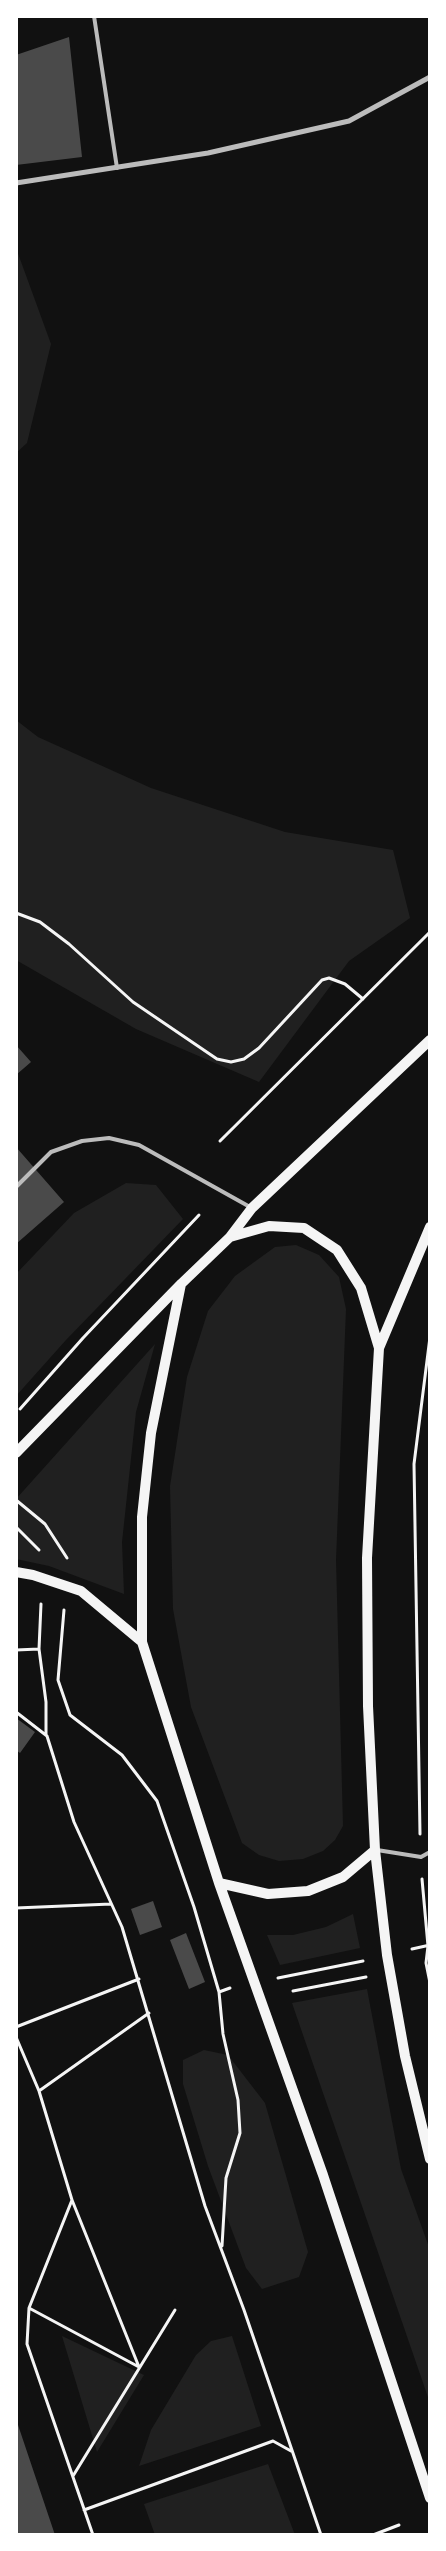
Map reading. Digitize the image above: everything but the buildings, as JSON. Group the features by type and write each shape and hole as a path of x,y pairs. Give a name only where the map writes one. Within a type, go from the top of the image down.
{"main road":[{"path":"16,1453 180,1284 230,1236 252,1208 430,1040"},
{"path":"230,1236 269,1226 304,1228 337,1250 361,1288 379,1348 368,1558 368,1706 375,1850 387,1955 396,2009 405,2056 430,2160"},
{"path":"379,1348 430,1227"},
{"path":"180,1284 152,1433 143,1508 142,1642 219,1883 323,2175 430,2498"},
{"path":"16,1572 42,1578 81,1591 142,1642"},
{"path":"219,1883 268,1894 308,1891 343,1877 375,1850"}],"street":[{"path":"16,183 208,153 349,121 430,77"}],"lane":[{"path":"94,16 117,168"},
{"path":"16,1187 51,1152 82,1141 109,1138 139,1145 252,1208"},
{"path":"375,1850 421,1857 430,1852"}],"path":[{"path":"16,913 40,922 133,1002 204,1051 224,1061 230,1062 244,1059 259,1048 322,980 328,978 345,984 363,999"},
{"path":"220,1141 430,932"},
{"path":"16,1414 83,1338 199,1215"},
{"path":"430,1337 414,1464 421,1857 429,1945 426,1963 430,1982"},
{"path":"16,1500 45,1524 72,1565"},
{"path":"16,1527 44,1554 39,1649 46,1702 46,1736 74,1822 122,1926 205,2206 244,2310 321,2535"},
{"path":"64,1615 58,1680 70,1715 122,1755 157,1801 194,1908 219,1992 223,2034 238,2100 240,2133 226,2178 222,2249"},
{"path":"16,1650 39,1649"},
{"path":"16,1712 46,1736"},
{"path":"16,1908 111,1904"},
{"path":"422,1947 429,1945"},
{"path":"286,1977 369,1960"},
{"path":"293,1991 373,1976"},
{"path":"16,2026 139,1979"},
{"path":"219,1992 236,1987"},
{"path":"39,2091 149,2013"},
{"path":"16,2036 39,2091 72,2200 139,2367"},
{"path":"72,2200 29,2308 27,2344 93,2535"},
{"path":"29,2308 139,2367"},
{"path":"73,2477 175,2310"},
{"path":"84,2510 273,2441 292,2451"},
{"path":"373,2535 399,2525"}],"shaded area":[{"path":"16,248 51,344 27,443 16,453"},
{"path":"16,720 38,737 151,788 285,832 393,850 410,918 349,961 259,1082 136,1029 16,960"},
{"path":"126,1183 156,1185 183,1219 66,1340 16,1396 16,1274 74,1213"},
{"path":"296,1245 319,1255 339,1277 346,1309 336,1560 343,1826 335,1840 323,1851 303,1859 279,1861 259,1855 242,1843 191,1707 173,1609 170,1486 187,1377 208,1311 235,1276 275,1247"},
{"path":"155,1344 136,1412 122,1542 124,1594 49,1566 16,1559 16,1499"},
{"path":"353,1914 360,1948 280,1965 267,1935 293,1935 326,1927"},
{"path":"367,1989 401,2169 430,2250 430,2403 292,2003"},
{"path":"204,2050 228,2055 265,2103 308,2252 299,2277 262,2289 246,2268 208,2166 183,2084 183,2060"},
{"path":"62,2336 144,2375 97,2452"},
{"path":"232,2336 261,2426 139,2466 151,2430 196,2355 211,2341"},
{"path":"268,2464 295,2535 155,2535 144,2504"}]}
